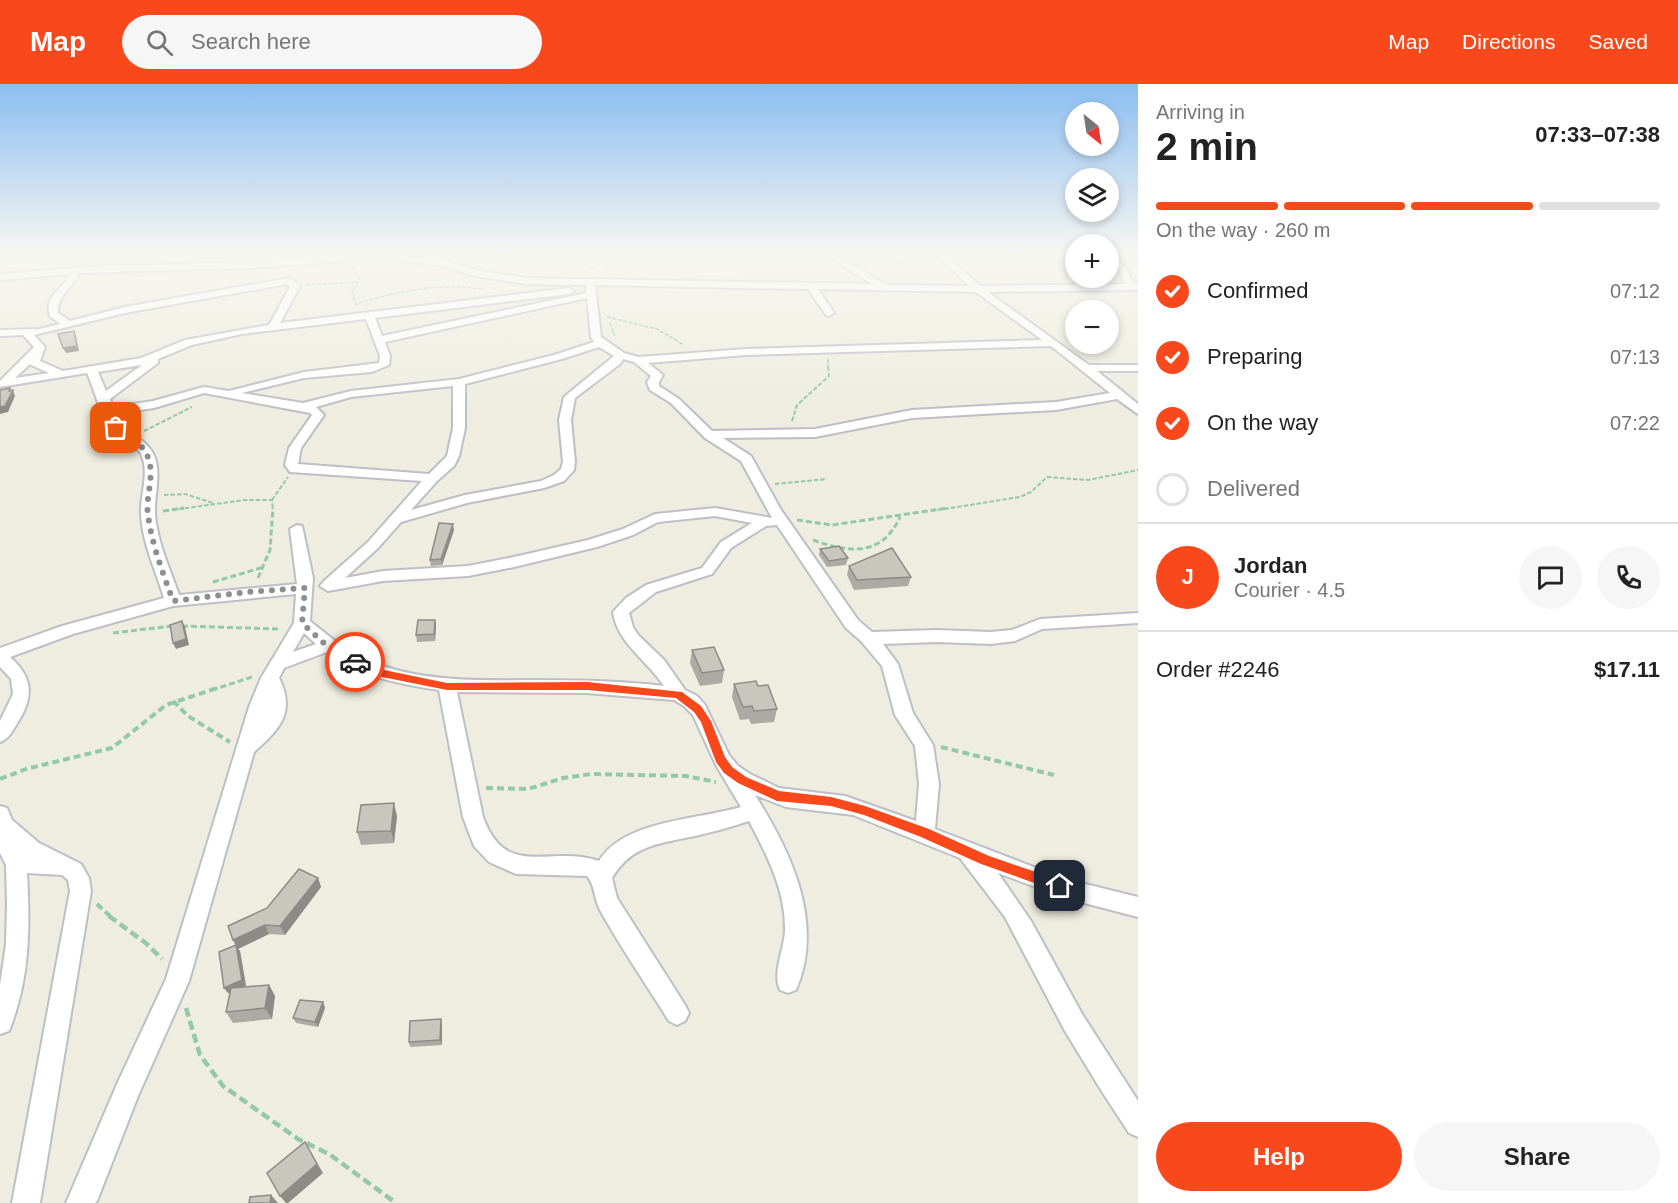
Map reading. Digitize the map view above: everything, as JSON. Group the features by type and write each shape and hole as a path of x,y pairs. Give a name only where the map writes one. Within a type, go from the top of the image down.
{"street":[{"path":"52,305 53,314 69,325"},
{"path":"0,333 27,334 150,305"},
{"path":"273,327 285,305"},
{"path":"2,383 92,371 144,361 189,342 273,327 458,305"},
{"path":"499,315 504,305"},
{"path":"378,340 499,315 528,305"},
{"path":"824,305 830,313"},
{"path":"1001,305 1138,410"},
{"path":"593,308 595,332 600,343 621,356 638,360 746,352 1053,343"},
{"path":"224,392 304,375 380,367 386,360 370,317"},
{"path":"27,334 40,347 34,359 35,363 63,375"},
{"path":"301,407 351,394 459,382 558,357 600,343"},
{"path":"2,383 37,353"},
{"path":"104,398 132,379 159,356"},
{"path":"396,519 465,499 544,484 559,478 567,470 569,462 565,420 570,397 621,356"},
{"path":"638,360 657,375 652,382 654,388 675,401 709,435 746,459 779,523 852,624 867,637 890,664 904,715 924,745 930,784 925,833"},
{"path":"1084,368 1138,368"},
{"path":"92,371 104,398 107,412 116,428 132,438 147,454 151,466 148,498 151,534 178,600"},
{"path":"328,585 355,563 432,478 442,471 453,456 459,428 459,382"},
{"path":"107,412 164,401 199,391 224,392 301,407 314,410 318,415 295,448 291,465 295,469 432,478"},
{"path":"709,435 734,433 792,435 834,431 876,420 912,414 1056,406 1118,395"},
{"path":"693,420 734,433"},
{"path":"0,735 20,703 23,689 16,671 0,656 68,630 178,600 248,592 305,594 328,585 382,576 458,572 592,544 628,532 655,518 715,512 779,523"},
{"path":"779,523 726,545 707,571 664,581 630,601 621,612 622,624 629,635 666,674 679,695 698,709 706,721 720,759 754,811 775,850 793,895 796,932 788,982"},
{"path":"80,1203 177,981 258,707 274,671 300,627 305,594 297,529"},
{"path":"867,637 878,639 937,636 1004,638 1040,624 1138,618"},
{"path":"300,627 353,661 382,674 447,687 587,686 679,695"},
{"path":"274,671 327,646"},
{"path":"447,687 473,818 481,840 496,856 516,865 583,865 594,869 601,877 607,901 677,1013"},
{"path":"728,770 742,780 777,796 847,805 925,833 967,853 1072,890 1138,907"},
{"path":"601,877 618,853 646,835 691,828 754,811"},
{"path":"0,1022 10,996 17,964 16,863 10,855 2,820"},
{"path":"2,820 32,849 78,873 81,887 79,910 26,1203"},
{"path":"967,853 1001,891 1023,923 1083,1040 1138,1124"},
{"path":"16,863 63,866"}],"path":[{"path":"593,308 619,322 661,331 699,356"},
{"path":"792,435 795,406 828,376 827,359 823,351"},
{"path":"132,438 224,392"},
{"path":"248,592 266,566 274,531 272,500 295,469"},
{"path":"779,523 832,525 900,517 1020,497 1031,492 1047,477 1088,480 1138,470"},
{"path":"758,482 783,484 826,479"},
{"path":"148,498 185,494 214,504"},
{"path":"148,513 214,504 272,500"},
{"path":"779,523 826,545 840,548 869,547 885,540 900,517"},
{"path":"178,600 206,584 266,566"},
{"path":"108,634 166,626 300,627"},
{"path":"0,779 112,748 158,710 173,701 274,671"},
{"path":"173,701 188,716 225,737 246,753"},
{"path":"924,745 973,754 1054,775"},
{"path":"468,795 489,787 528,789 563,778 591,774 686,776 738,788"},
{"path":"81,887 110,918 156,952 177,981 200,1055 223,1086 297,1139 329,1154 396,1203"}],"building":[{"path":"74,331 77,346 63,348 58,334"},
{"path":"10,388 9,391 13,390 5,406 0,407 0,390"},
{"path":"439,523 453,524 441,559 430,560"},
{"path":"839,546 848,558 829,561 820,549"},
{"path":"892,548 911,577 857,580 849,566"},
{"path":"418,620 435,620 434,634 416,635"},
{"path":"182,621 186,639 173,643 170,625"},
{"path":"714,647 724,670 702,673 692,650"},
{"path":"756,681 758,686 768,685 777,709 754,711 752,706 743,707 734,684"},
{"path":"394,803 391,831 357,832 361,805"},
{"path":"299,869 318,878 280,926 265,925 233,940 228,926 267,908"},
{"path":"236,945 242,980 224,988 219,952"},
{"path":"269,985 265,1008 226,1012 231,988"},
{"path":"300,1000 323,1002 315,1022 293,1018"},
{"path":"441,1019 440,1040 409,1042 410,1021"},
{"path":"305,1142 317,1164 280,1196 267,1173"},
{"path":"271,1195 270,1203 249,1203 250,1197"}],"way so far":[{"path":"116,428 137,441 147,454 151,466 148,498 151,534 173,601 305,588 302,623 327,646 355,662"}],"route":[{"path":"355,662 382,674 447,687 587,686 679,695 698,709 706,721 720,759 728,770 742,780 777,796 847,805 925,833 985,860 1060,886"}]}
